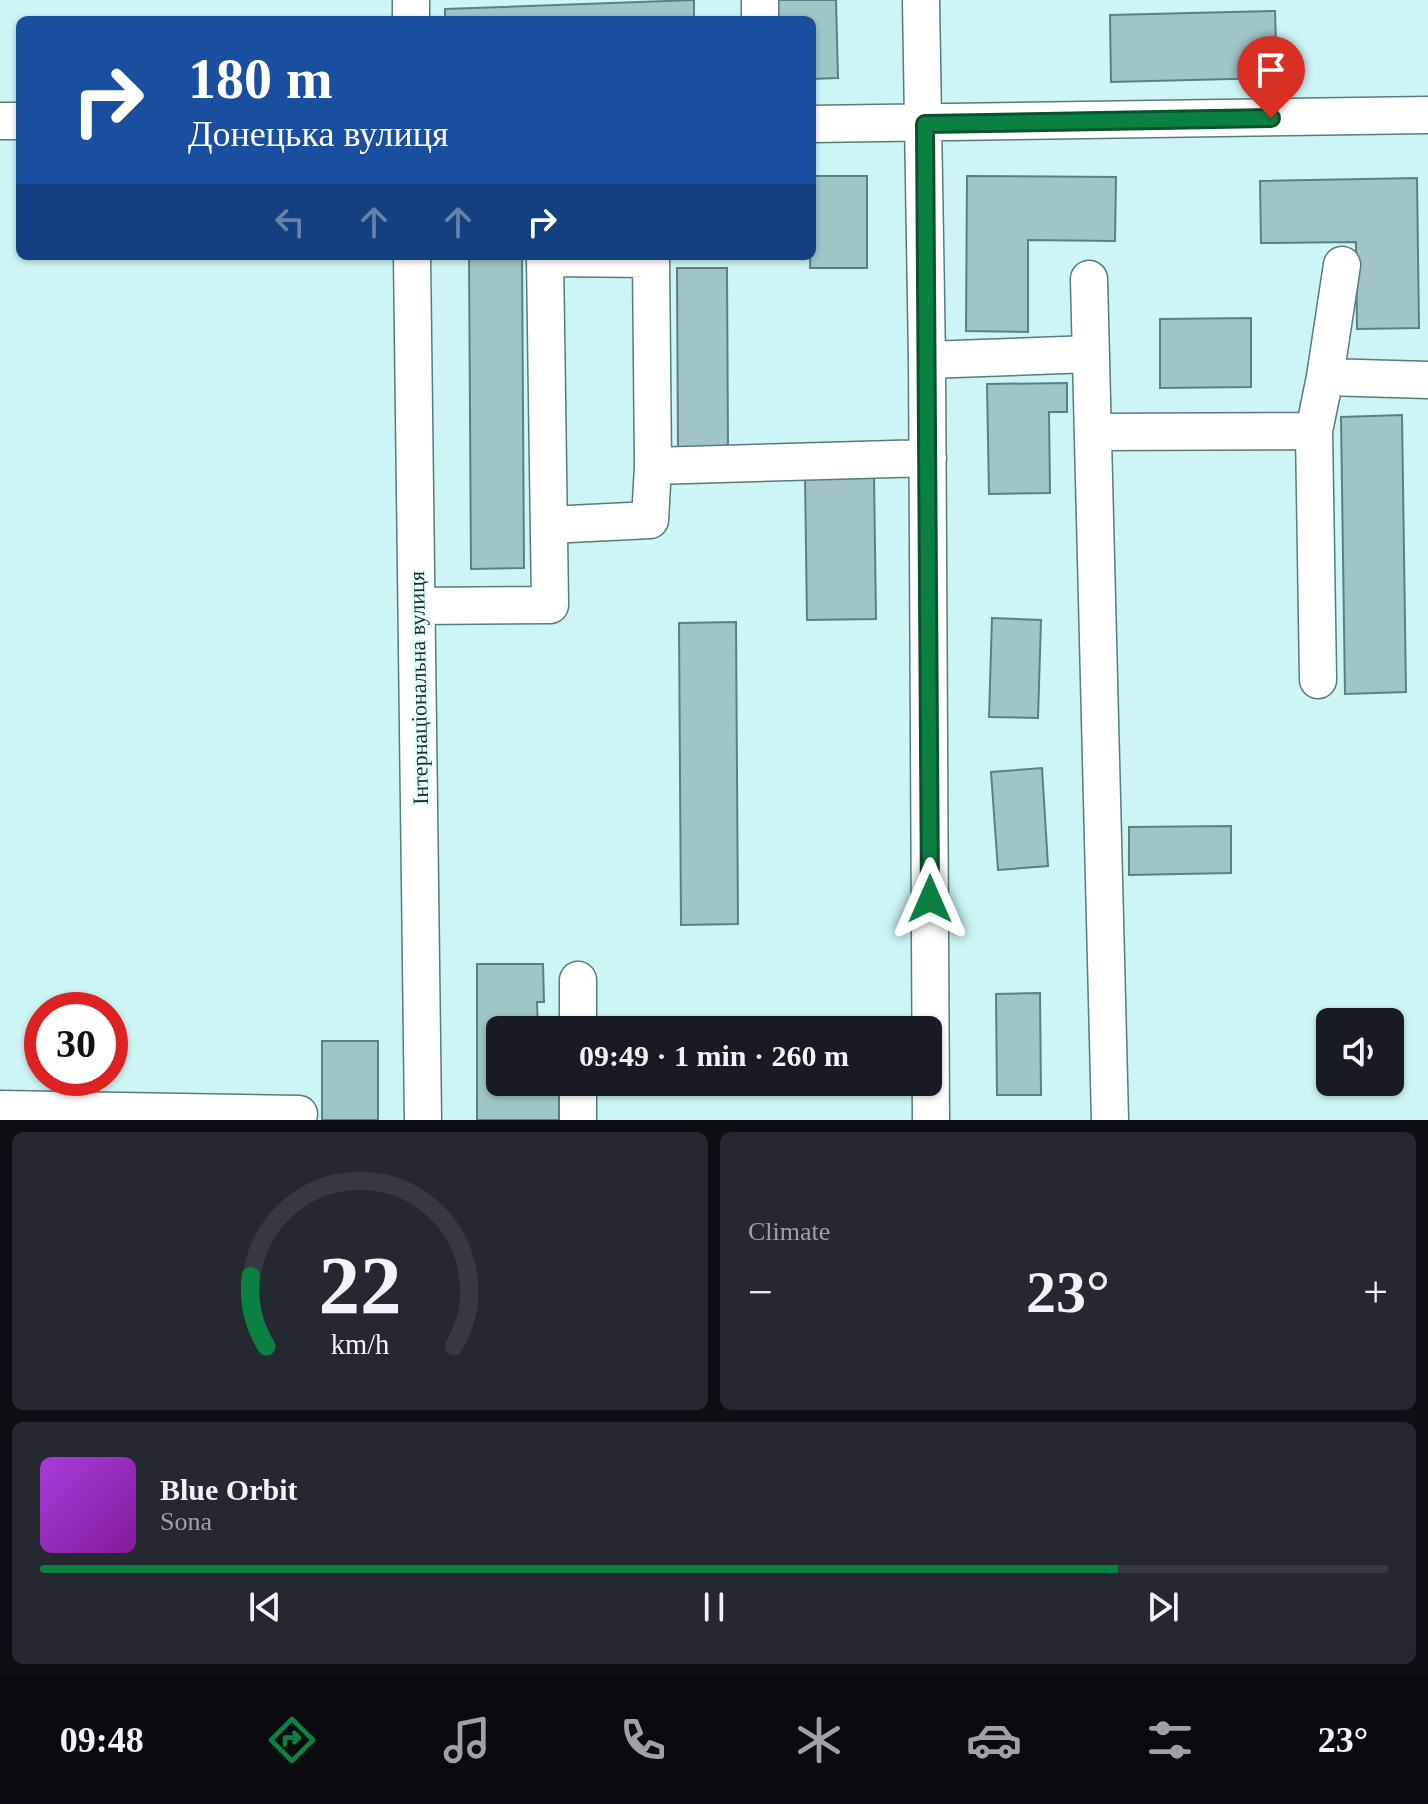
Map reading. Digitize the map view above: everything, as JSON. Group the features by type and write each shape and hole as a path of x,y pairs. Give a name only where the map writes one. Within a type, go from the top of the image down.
{"street":[{"path":"921,0 928,458 931,1120"},
{"path":"816,124 1428,115"},
{"name":"Інтернаціональна вулиця","path":"412,260 423,1120"},
{"path":"417,606 550,605 545,260"},
{"path":"549,525 650,520 653,466 651,260"},
{"path":"1318,680 1314,431 1342,265"},
{"path":"1089,279 1110,1120"},
{"path":"927,360 1091,354"},
{"path":"1325,377 1428,380"},
{"path":"1093,432 1314,431"},
{"path":"653,466 928,458"},
{"path":"578,980 578,1016"},
{"path":"578,1096 578,1120"},
{"path":"0,1109 141,1116 299,1114"}],"building":[{"path":"694,0 694,16 445,16 445,9"},
{"path":"773,0 836,0 838,78 816,79 816,16 773,16"},
{"path":"1275,11 1277,78 1111,82 1110,15"},
{"path":"816,176 867,176 867,268 810,268 810,260 816,260"},
{"path":"967,176 1116,177 1115,241 1028,240 1028,332 966,331"},
{"path":"1417,178 1419,328 1357,329 1356,242 1261,243 1260,181"},
{"path":"469,260 522,260 524,568 471,569"},
{"path":"677,268 727,268 728,450 678,451"},
{"path":"1251,318 1251,387 1160,388 1160,319"},
{"path":"1067,383 1067,412 1049,412 1050,493 989,494 987,384"},
{"path":"1402,415 1406,692 1345,694 1341,417"},
{"path":"874,475 876,619 807,620 805,476"},
{"path":"992,618 1041,620 1038,718 989,717"},
{"path":"736,622 738,924 681,925 679,623"},
{"path":"1042,768 1048,866 998,870 991,772"},
{"path":"1231,826 1231,873 1129,875 1129,827"},
{"path":"477,964 543,964 544,1002 537,1002 538,1016 486,1016 486,1096 559,1096 559,1120 477,1120"},
{"path":"1040,993 1041,1095 997,1095 996,994"},
{"path":"322,1041 378,1041 378,1120 322,1120"}],"route":[{"path":"930,899 925,124 1271,118"}]}
